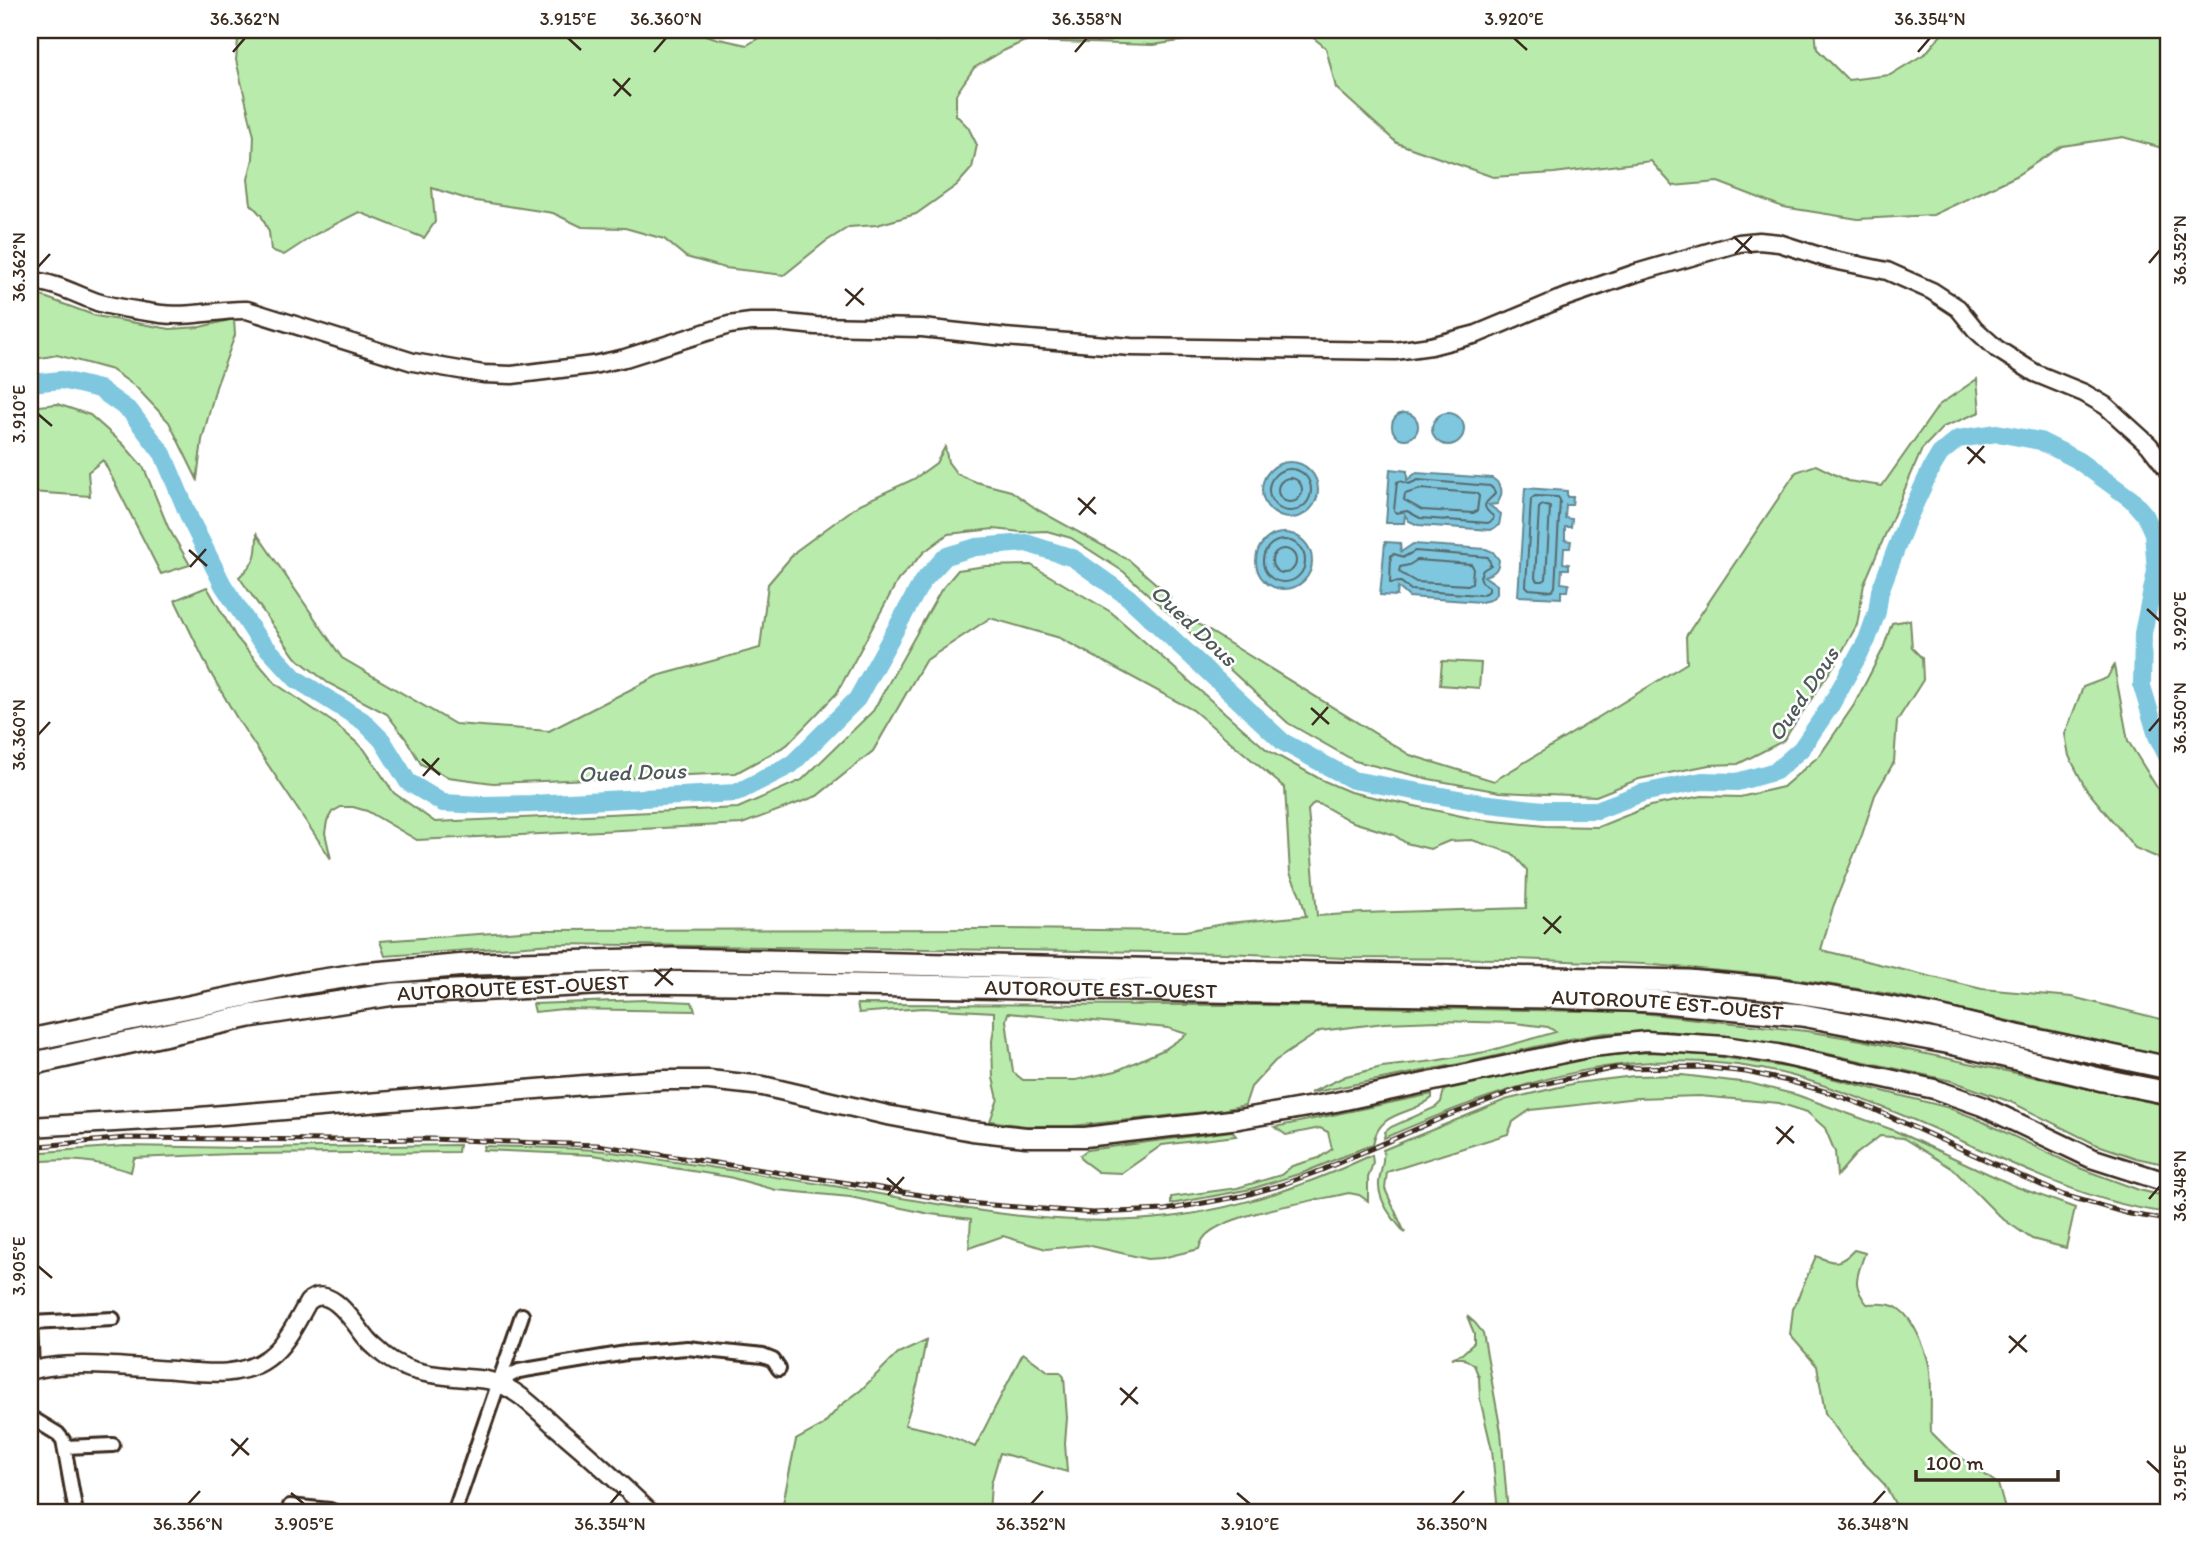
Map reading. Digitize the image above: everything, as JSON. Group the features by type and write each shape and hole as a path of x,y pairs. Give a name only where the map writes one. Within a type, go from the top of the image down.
{"highway":[{"name":"AUTOROUTE EST-OUEST","path":"30,1040 304,983 363,974 477,964 672,959 1688,981 1776,989 1853,1001 1934,1016 2169,1069"},
{"name":"AUTOROUTE EST-OUEST","path":"30,1064 250,1016 394,994 631,982 1653,1001 1802,1015 1951,1042 2103,1080 2169,1093"}],"main road":[{"path":"30,1128 585,1085 709,1080 763,1086 887,1115 972,1131 1026,1137 1085,1137 1239,1119 1336,1102 1592,1047 1646,1041 1738,1048 1934,1089 1982,1106 2091,1158 2169,1182"}],"street":[{"path":"30,281 43,282 100,303 160,314 181,316 247,310 413,362 483,374 512,375 593,365 625,358 730,325 751,322 922,328 1131,347 1395,351 1431,346 1477,334 1558,300 1636,273 1739,243 1759,241 1779,243 1829,259 1887,271 1932,291 1958,308 1975,329 1997,349 2035,373 2084,393 2106,406 2149,445 2169,471"},
{"path":"113,1319 30,1321 31,1371 53,1366 119,1366 222,1374 245,1370 257,1366 274,1353 308,1301 317,1296 333,1301 351,1316 368,1340 402,1367 498,1382 515,1392 588,1454 651,1513"},
{"path":"454,1513 522,1315"},
{"path":"498,1382 519,1371 626,1353 687,1348 763,1356 773,1360 779,1369"},
{"path":"30,1417 63,1440 76,1513"},
{"path":"65,1447 113,1445"},
{"path":"290,1506 337,1513"}],"green space":[{"path":"239,30 692,30 747,45 772,30 889,30 937,41 980,35 995,30 1234,30 1214,36 1153,45 1025,41 1003,51 974,68 956,94 956,115 968,127 977,145 972,168 957,185 916,214 877,225 849,227 825,242 784,275 725,268 686,257 664,239 625,228 582,227 553,213 470,200 432,188 435,222 424,238 359,212 316,234 284,255 271,250 269,232 261,215 251,204 248,179 253,159 254,136 236,60"},
{"path":"1304,30 1815,30 1817,49 1848,80 1890,75 1926,53 1945,30 2169,30 2169,150 2123,137 2062,146 2014,177 1933,215 1858,219 1783,207 1718,182 1673,186 1651,161 1554,173 1493,177 1397,143 1336,88 1326,48"},
{"path":"39,295 96,316 170,329 200,327 234,319 235,335 216,387 202,440 197,479 169,422 136,387 112,370 57,355 30,360 30,296"},
{"path":"1977,379 1980,412 1943,427 1922,449 1864,584 1857,625 1835,664 1783,741 1738,764 1709,765 1639,779 1596,796 1500,792 1429,779 1355,761 1288,723 1124,572 1071,538 1047,531 994,529 948,534 924,552 898,580 837,693 787,745 736,773 493,783 448,777 421,764 387,714 328,683 295,657 239,577 254,558 257,534 342,658 455,724 549,731 657,676 760,648 768,584 796,551 860,504 914,479 936,463 945,447 948,462 957,474 1011,491 1038,510 1129,560 1170,596 1169,606 1410,755 1494,781 1687,663 1686,636 1796,472 1816,465 1848,481 1882,486 1939,405"},
{"path":"57,404 90,415 123,444 144,468 168,527 190,565 161,574 103,460 88,472 90,496 30,492 30,407"},
{"path":"1031,565 1111,612 1267,750 1322,780 1350,792 1475,819 1545,826 1598,827 1650,806 1702,796 1740,797 1783,787 1820,755 1854,705 1883,649 1892,623 1910,620 1912,648 1922,658 1923,680 1897,721 1894,762 1875,795 1833,907 1821,950 1982,989 2072,997 2169,1021 2169,1057 1889,994 1777,976 1643,964 1224,953 554,944 385,956 380,941 535,930 1185,931 1228,923 1306,916 1290,873 1285,788 1193,710 1060,638 990,618 925,661 873,751 817,796 742,824 417,840 367,811 341,807 332,812 327,821 325,833 331,859 238,720 210,672 175,600 207,587 236,637 276,684 334,723 364,749 394,793 435,822 738,808 802,780 873,711 941,590 958,570","holes":["1314,803 1350,821 1394,835 1406,843 1430,849 1449,841 1472,840 1512,853 1527,870 1526,908 1317,916 1308,810"]},
{"path":"1442,661 1481,663 1479,688 1440,685"},
{"path":"2114,666 2128,741 2169,807 2169,859 2161,859 2135,848 2086,789 2069,756 2065,734 2083,687 2107,678"},
{"path":"644,1000 692,1002 695,1011 563,1009 535,1012 533,1004"},
{"path":"857,1004 1258,1005 1632,1012 1806,1031 1861,1040 2169,1106 2169,1165 2136,1158 2095,1144 2011,1102 1952,1081 1788,1045 1666,1031 1605,1033 1570,1039 1310,1093 1346,1076 1382,1067 1485,1052 1556,1032 1548,1027 1514,1023 1384,1023 1320,1031 1275,1061 1251,1087 1245,1105 1222,1110 1072,1126 1025,1126 990,1121 998,1099 993,1078 994,1012 922,1008 859,1013","holes":["1008,1013 1168,1028 1187,1034 1165,1049 1116,1071 1076,1080 1023,1080 1013,1072 1006,1020"]},
{"path":"1668,1052 1791,1068 1946,1107 2082,1169 2139,1190 2169,1197 2169,1213 2138,1208 2079,1191 1848,1094 1793,1076 1739,1065 1686,1061 1634,1063 1584,1071 1484,1098 1384,1138 1385,1132 1391,1127 1436,1107 1441,1102 1444,1090 1596,1056"},
{"path":"1682,1075 1749,1083 1797,1095 1893,1130 2017,1187 2075,1208 2066,1248 2032,1239 2000,1217 1953,1169 1903,1138 1880,1136 1855,1155 1837,1176 1835,1152 1825,1128 1807,1112 1779,1103 1699,1096 1637,1098 1530,1110 1513,1122 1508,1134 1387,1172 1385,1189 1405,1233 1381,1197 1379,1183 1383,1150 1505,1100 1576,1083 1634,1076"},
{"path":"1432,1094 1432,1098 1424,1104 1389,1119 1376,1133 1373,1144 1305,1172 1251,1189 1171,1204 1171,1197 1237,1188 1281,1175 1292,1166 1319,1158 1332,1149 1328,1132 1320,1128 1286,1135 1275,1127"},
{"path":"1232,1131 1236,1136 1162,1145 1122,1173 1098,1172 1082,1160 1080,1155 1087,1150"},
{"path":"459,1145 458,1152 233,1154 134,1158 131,1172 81,1161 30,1162 30,1153 125,1146 245,1148"},
{"path":"484,1146 613,1152 1004,1214 1087,1220 1170,1217 1223,1208 1274,1194 1372,1155 1373,1163 1368,1178 1368,1201 1349,1193 1271,1209 1228,1222 1213,1230 1203,1239 1199,1249 1147,1259 1087,1245 1046,1249 1003,1236 969,1248 971,1219 930,1214 850,1197 776,1190 729,1177 593,1155 483,1150"},
{"path":"1854,1250 1865,1253 1857,1280 1862,1297 1867,1304 1888,1304 1899,1309 1910,1321 1923,1347 1930,1371 1931,1432 1946,1447 1998,1484 2006,1513 1900,1513 1885,1485 1851,1449 1825,1413 1817,1366 1790,1335 1793,1309 1816,1256 1836,1262"},
{"path":"1467,1316 1483,1333 1501,1432 1508,1513 1498,1513 1492,1450 1480,1399 1479,1377 1474,1365 1463,1358 1451,1358 1462,1354 1474,1343 1474,1333"},
{"path":"926,1340 918,1382 905,1425 941,1433 975,1447 1023,1353 1049,1372 1060,1372 1064,1377 1067,1472 1000,1453 991,1484 989,1513 781,1513 796,1440 823,1425 898,1353"}],"water":[{"path":"1405,413 1414,417 1418,426 1414,435 1405,439 1396,435 1392,426 1396,417"},
{"path":"1448,413 1459,418 1464,429 1459,440 1448,445 1437,440 1432,429 1437,418"},
{"path":"1290,462 1301,464 1310,470 1316,479 1316,501 1310,510 1301,516 1290,518 1279,516 1270,510 1264,501 1262,490 1264,479 1270,470 1279,464"},
{"path":"1390,469 1407,471 1407,480 1416,473 1492,478 1501,490 1497,504 1489,505 1501,514 1499,525 1491,530 1418,525 1409,521 1405,515 1404,523 1386,523"},
{"path":"1525,488 1567,491 1567,497 1573,497 1572,505 1566,505 1565,518 1572,519 1571,527 1565,527 1565,540 1571,541 1570,548 1564,548 1563,563 1569,564 1569,569 1562,569 1561,583 1569,584 1568,591 1561,591 1561,598 1518,596"},
{"path":"1284,533 1295,535 1304,541 1310,550 1310,572 1304,581 1295,587 1284,589 1273,587 1264,581 1258,572 1256,561 1258,550 1264,541 1273,535"},
{"path":"1385,542 1400,543 1401,552 1413,544 1486,549 1493,552 1499,560 1498,567 1493,573 1484,576 1497,585 1497,594 1490,600 1481,602 1409,597 1398,587 1397,596 1380,595"}],"waterway":[{"name":"Oued Dous","path":"30,383 62,380 99,389 130,411 163,454 190,519 223,585 257,637 296,679 363,721 382,740 408,782 443,803 531,804 736,793 791,765 857,699 922,582 946,556 976,547 1026,543 1073,558 1128,597 1283,742 1353,780 1481,803 1543,810 1597,810 1642,793 1702,781 1737,782 1776,771 1801,749 1831,705 1867,640 1877,612 1880,591 1906,523 1940,454 1958,439 1997,433 2040,441 2076,459 2131,499 2145,515 2153,533 2156,571 2143,633 2142,686 2157,736 2169,760"}],"railway":[{"path":"30,1147 126,1138 431,1139 597,1145 967,1203 1093,1213 1165,1210 1242,1196 1281,1185 1516,1090 1615,1068 1701,1067 1746,1072 1831,1093 1871,1108 2063,1195 2130,1214 2169,1220"}]}
